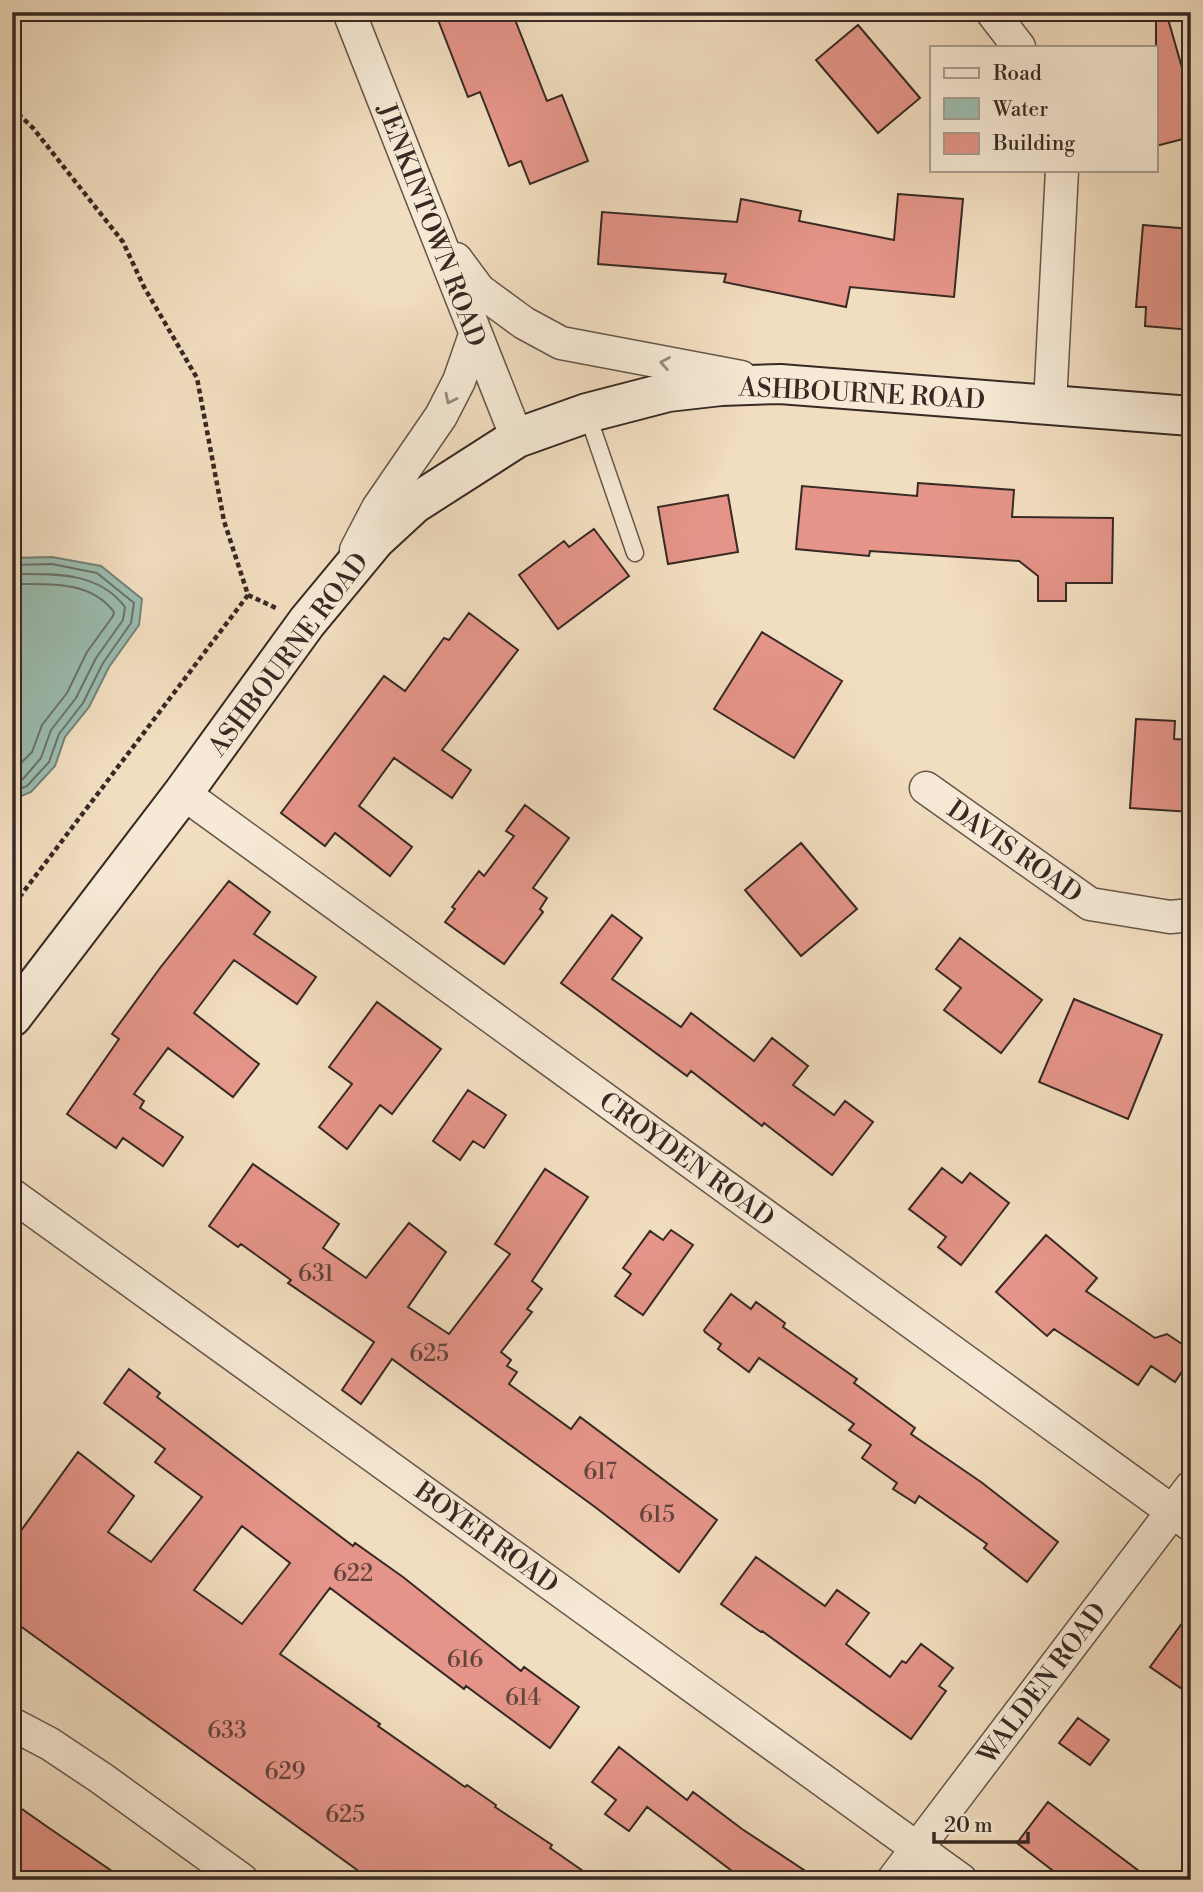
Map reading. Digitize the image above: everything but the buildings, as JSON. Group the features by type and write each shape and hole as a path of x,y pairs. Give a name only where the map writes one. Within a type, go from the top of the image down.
{"street":[{"name":"JENKINTOWN ROAD","path":"349,12 517,438"},
{"path":"992,12 1018,46"},
{"path":"1050,404 1062,172"},
{"path":"434,230 479,290 524,324 561,343 780,384"},
{"path":"341,579 378,508 441,416 459,381 475,335"},
{"name":"ASHBOURNE ROAD","path":"12,1017 183,793 306,622 375,540 414,503 517,438 587,413 667,392 722,386 780,384 1191,416"},
{"name":"DAVIS ROAD","path":"926,788 1090,904 1170,917 1191,915"},
{"name":"CROYDEN ROAD","path":"183,793 1185,1508"},
{"name":"BOYER ROAD","path":"12,1195 961,1880"},
{"name":"WALDEN ROAD","path":"893,1880 1185,1508"},
{"path":"12,1724 50,1744 242,1880"}],"lane":[{"path":"587,413 635,553"}],"path":[{"path":"12,107 33,128 123,242 144,286 197,378 224,522 248,595 12,907"}],"water":[{"path":"52,557 101,566 142,599 139,625 109,667 89,707 65,737 55,766 31,792 12,800 12,558"}]}
